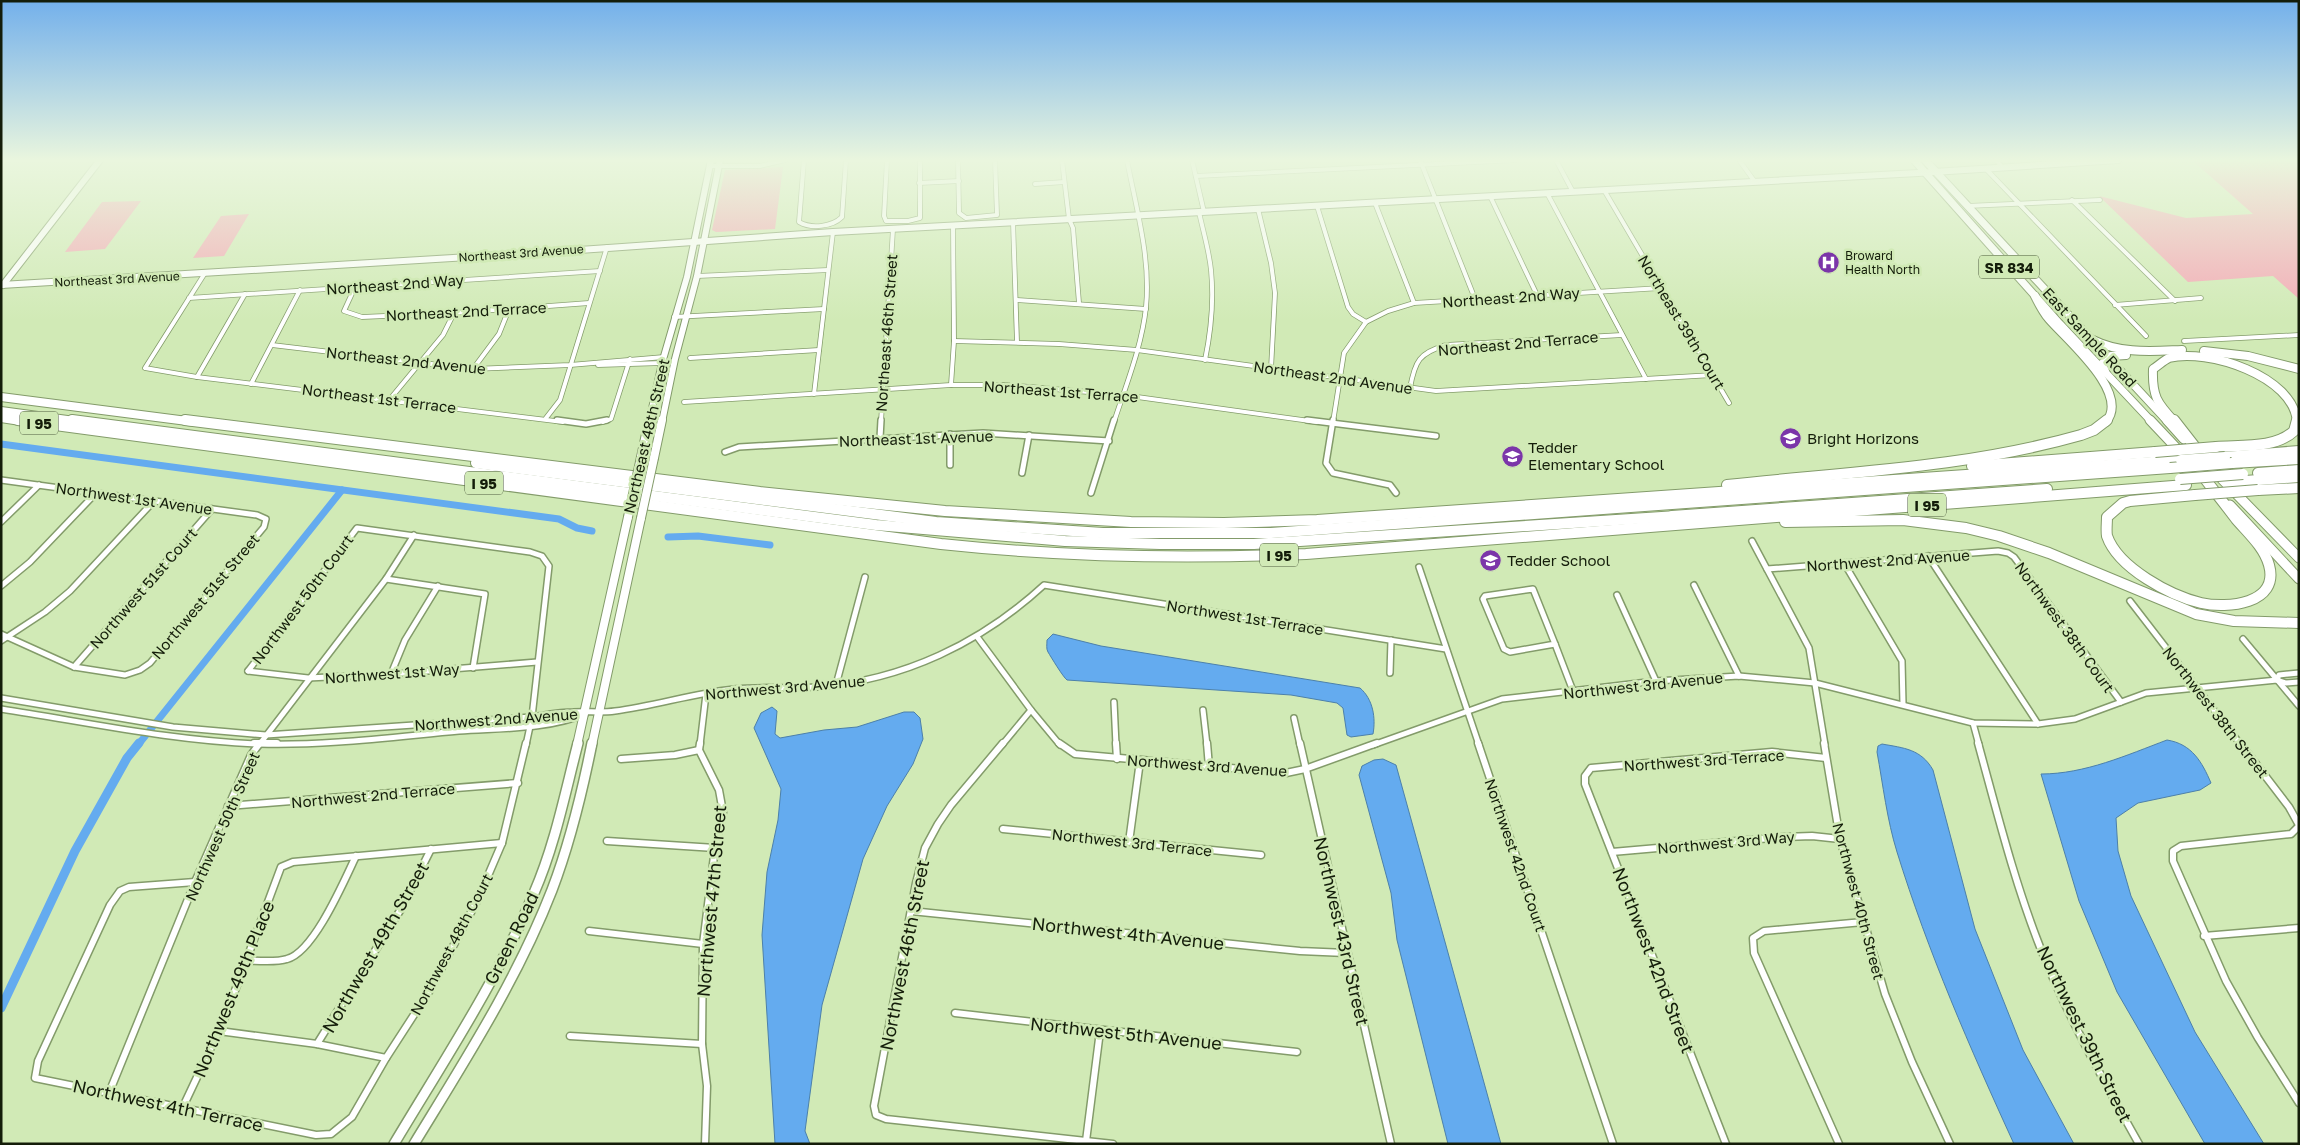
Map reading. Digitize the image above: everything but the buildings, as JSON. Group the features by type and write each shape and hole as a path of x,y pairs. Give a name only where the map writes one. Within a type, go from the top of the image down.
{"highway":[{"path":"1926,468 2028,449 2087,433 2101,426 2109,418 2113,400 2107,385 2047,317 2035,296"},
{"path":"2093,340 2110,348 2200,350 2235,354 2299,369"},
{"path":"2105,371 2102,364 2109,357 2167,350"},
{"path":"1629,499 1784,478 2155,452 2216,447 2270,442 2287,436 2294,431 2297,423 2294,406 2272,384 2235,364 2198,356 2179,356 2162,360 2153,368 2150,375 2154,395 2163,409 2213,470"},
{"name":"I 95","path":"1,397 284,434 876,505 1008,518 1173,524 1301,521 2167,465"},
{"path":"1,403 936,522 1103,533 1271,533 2167,465 2229,460 2299,451"},
{"path":"1,411 876,525 1024,540 1127,544 1262,543 2183,482"},
{"name":"I 95","path":"1,418 964,546 1053,554 1208,558 1354,550 2246,477 2299,477"},
{"path":"2229,460 2299,459"},
{"path":"2246,477 2299,470"},
{"path":"2199,471 2257,544 2267,561 2270,583 2266,592 2256,599 2237,605 2198,602 2175,595 2153,584 2135,571 2114,547 2108,534 2106,522 2110,512 2121,504 2136,500 2195,495 2258,490 2299,488"},
{"path":"891,537 922,535 1063,548 1208,551 1388,541 1677,516"},
{"path":"1667,524 1690,528 1769,522 1903,520 1950,525 2017,541 2196,614 2234,621 2296,621"},
{"path":"1173,524 1271,533"}],"main road":[{"name":"East Sample Road","path":"1961,213 2035,296 2199,471"},
{"name":"East Sample Road","path":"1974,213 2213,470"},
{"name":"SR 834","path":"2213,470 2299,558"},
{"name":"SR 834","path":"2199,471 2299,579"}],"street":[{"path":"2,286 58,213"},
{"name":"Northeast 48th Street","path":"585,714 663,360 695,241 700,213"},
{"name":"Northeast 48th Street","path":"600,712 654,458 710,213"},
{"path":"800,213 799,222 804,226 834,224 840,220 842,213"},
{"path":"884,213 886,220 916,221 920,218 920,213"},
{"path":"961,213 961,216 966,218 996,215 996,213"},
{"path":"1068,213 1073,228 1080,303"},
{"name":"Northeast 3rd Avenue","path":"2,286 833,232 1179,213"},
{"path":"1202,213 1212,289 1212,309 1205,360"},
{"path":"1259,213 1271,263 1275,293 1271,369"},
{"path":"1319,213 1348,307 1353,314 1366,322 1344,353 1326,463 1333,474 1390,485 1396,493"},
{"path":"1378,213 1414,303"},
{"path":"1440,213 1475,299"},
{"path":"1498,213 1537,295"},
{"path":"1558,213 1646,380"},
{"name":"Northeast 39th Court","path":"1617,213 1729,403"},
{"path":"2028,213 2146,336"},
{"path":"2086,213 2175,300"},
{"path":"1091,493 1124,395 1146,309 1147,285 1143,244 1137,216"},
{"path":"1013,222 1017,342"},
{"path":"951,385 954,342 953,225"},
{"name":"Northeast 46th Street","path":"880,438 893,229"},
{"path":"814,394 833,232"},
{"path":"546,418 560,400 607,247"},
{"path":"697,276 828,270"},
{"name":"Northeast 2nd Way","path":"189,298 600,271"},
{"path":"189,298 205,273"},
{"name":"Northeast 2nd Terrace","path":"355,287 344,311 362,317 454,313 589,303"},
{"name":"Northeast 2nd Way","path":"1366,322 1388,311 1414,303 1660,288"},
{"path":"251,384 300,290"},
{"path":"197,377 245,294"},
{"name":"Northeast 1st Terrace","path":"189,298 145,368 251,384 546,418 583,426 595,425 611,419 630,362"},
{"path":"2115,305 2202,298"},
{"path":"1017,300 1146,309"},
{"path":"674,317 824,308"},
{"path":"473,369 499,334 509,309"},
{"path":"390,399 443,336 454,313"},
{"name":"Northeast 2nd Terrace","path":"1410,388 1414,365 1418,357 1432,348 1622,335"},
{"path":"2184,341 2299,335"},
{"name":"Northeast 2nd Avenue","path":"954,342 1017,342 1137,350 1340,379 1457,392 1713,375"},
{"name":"Northeast 2nd Avenue","path":"272,345 473,369 663,360"},
{"path":"690,358 819,350"},
{"name":"Northeast 1st Terrace","path":"684,402 951,385 1006,385 1124,395 1415,435 1436,436"},
{"path":"950,434 950,465"},
{"name":"Northeast 1st Avenue","path":"725,452 739,447 950,434 1029,434 1109,441"},
{"path":"1022,473 1029,434"},
{"name":"Northwest 1st Avenue","path":"1,480 257,515 266,519"},
{"path":"1,522 38,485"},
{"path":"1,586 30,562 95,494"},
{"path":"3,638 44,612 70,591 154,501"},
{"name":"Northwest 51st Court","path":"74,667 212,509"},
{"name":"Northwest 51st Street","path":"74,667 125,675 140,670 150,663 264,527 266,519"},
{"name":"Northwest 50th Court","path":"248,671 357,528 414,535"},
{"name":"Northwest 48th Court","path":"331,1134 352,1117 386,1058 434,982 478,899 502,843 518,783 532,717 549,566 542,556 530,552 414,535"},
{"name":"Northwest 50th Street","path":"109,1092 195,882 251,755 308,678 386,579 414,535"},
{"name":"Northwest 40th Street","path":"1752,541 1810,648 1840,839 1862,922 1885,994 1912,1062 1950,1144"},
{"name":"Northwest 2nd Avenue","path":"1767,569 1998,551 2008,553"},
{"name":"Northwest 38th Court","path":"2008,553 2014,557 2121,702"},
{"path":"1928,556 2038,724"},
{"path":"1844,563 1902,661 1903,704"},
{"name":"Northwest 42nd Court","path":"1419,567 1613,1144"},
{"path":"836,685 865,577"},
{"path":"386,579 485,594 473,668"},
{"name":"Northwest 3rd Avenue","path":"585,714 655,705 706,694 760,687 816,687 889,675 978,638 1026,603 1044,584"},
{"name":"Northwest 1st Terrace","path":"1044,584 1446,649"},
{"path":"1694,585 1739,676"},
{"path":"391,674 405,640 438,586"},
{"path":"1555,644 1510,652 1504,649 1483,599 1485,596 1534,589 1573,691"},
{"path":"1617,595 1656,681"},
{"name":"Northwest 38th Street","path":"2130,601 2289,807 2299,826"},
{"path":"3,638 74,667"},
{"name":"Northwest 3rd Avenue","path":"978,638 1031,710 1061,746 1076,754 1140,762 1286,774 1305,769 1502,699 1656,681 1739,676 1815,683 1903,704 1935,715 1973,723 2038,724 2075,719 2146,693 2277,680 2286,684 2299,682"},
{"path":"2243,639 2299,706"},
{"path":"1390,673 1392,640"},
{"name":"Northwest 1st Way","path":"248,671 308,678 391,674 537,662"},
{"name":"Northwest 3rd Avenue","path":"2277,680 2279,675 2299,673"},
{"path":"621,760 675,756 699,750 706,694"},
{"name":"Northwest 2nd Avenue","path":"2,700 167,726 266,735 532,717 571,712 585,714"},
{"path":"1114,702 1116,758"},
{"name":"Northwest 2nd Avenue","path":"1,709 133,730 259,744 329,742 530,725 568,721 585,714"},
{"name":"Northwest 46th Street","path":"1031,710 951,805 925,848 911,911 874,1106 876,1115 886,1120 1086,1141"},
{"path":"1203,710 1210,767"},
{"name":"Green Road","path":"414,1144 463,1063 517,966 551,891 572,830 600,712"},
{"name":"Green Road","path":"394,1144 503,961 535,890 556,830 585,714"},
{"name":"Northwest 43rd Street","path":"1294,718 1391,1144"},
{"name":"Northwest 39th Street","path":"1973,723 2012,866 2052,975 2102,1079 2139,1144"},
{"name":"Northwest 47th Street","path":"699,750 719,790 723,812 715,848 703,944 701,993 702,1044 707,1086 705,1144"},
{"name":"Northwest 3rd Terrace","path":"1585,776 1591,768 1772,752 1826,758"},
{"path":"1129,842 1140,762"},
{"name":"Northwest 42nd Street","path":"1585,776 1585,784 1726,1144"},
{"name":"Northwest 2nd Terrace","path":"228,806 518,783"},
{"path":"2299,826 2291,834 2180,846 2173,851 2173,861 2204,936 2234,998 2299,1103"},
{"name":"Northwest 3rd Terrace","path":"1003,829 1261,855"},
{"name":"Northwest 3rd Way","path":"1612,852 1784,836 1840,839"},
{"path":"607,841 715,848"},
{"path":"246,961 289,959 300,953 322,923 356,856 502,843"},
{"name":"Northwest 49th Street","path":"318,1044 401,909 431,849"},
{"name":"Northwest 49th Place","path":"182,1109 194,1088 219,1031 281,866 293,862 356,856"},
{"name":"Northwest 4th Terrace","path":"195,882 130,887 120,892 110,905 42,1053 35,1078 316,1135 331,1134"},
{"name":"Northwest 4th Avenue","path":"911,911 1300,951 1346,953"},
{"path":"1839,1144 1754,953 1754,938 1764,931 1862,922"},
{"path":"2204,936 2299,928"},
{"path":"589,931 703,944"},
{"name":"Northwest 5th Avenue","path":"955,1013 1100,1032 1297,1052"},
{"path":"219,1031 318,1044 386,1058"},
{"path":"1100,1032 1086,1141 1113,1144"},
{"path":"570,1036 702,1044"}],"shaded area":[{"path":"94,213 132,213 105,249 65,252"},
{"path":"716,213 777,213 775,229 716,232 712,230"},
{"path":"2117,213 2168,213 2186,218 2299,213 2299,299 2273,276 2188,282"},
{"path":"249,214 224,256 193,258 221,216"}],"water":[{"path":"1053,634 1101,646 1360,688 1371,703 1374,722 1373,734 1351,737 1347,735 1343,708 1337,703 1291,695 1067,680 1047,651 1047,640"},
{"path":"772,707 777,711 775,734 780,738 824,730 857,727 904,712 914,712 920,718 923,739 913,764 887,806 863,859 822,1005 805,1131 810,1144 775,1144 762,935 767,872 778,820 781,789 754,728 761,713"},
{"path":"2167,740 2183,745 2190,750 2200,761 2211,783 2200,790 2138,803 2116,818 2118,851 2131,896 2195,1032 2264,1144 2205,1144 2117,992 2079,901 2041,774 2074,771 2090,767"},
{"path":"1882,744 1905,748 1917,754 1933,770 1975,929 2023,1050 2074,1144 2014,1144 1951,1000 1909,889 1894,840 1886,802 1877,752 1878,746"},
{"path":"1383,759 1396,765 1501,1144 1448,1144 1397,940 1391,893 1359,775 1362,766 1374,760"}],"waterway":[{"path":"1,444 559,519 577,528 592,531"},
{"path":"138,745 342,490"},
{"path":"668,537 698,536 770,545"},
{"path":"1,1008 75,851 127,758 139,743"}],"place":[{"name":"Broward Health North","path":"1829,262"},
{"name":"Bright Horizons","path":"1791,438"},
{"name":"Tedder Elementary School","path":"1512,456"},
{"name":"Tedder School","path":"1491,560"}]}
